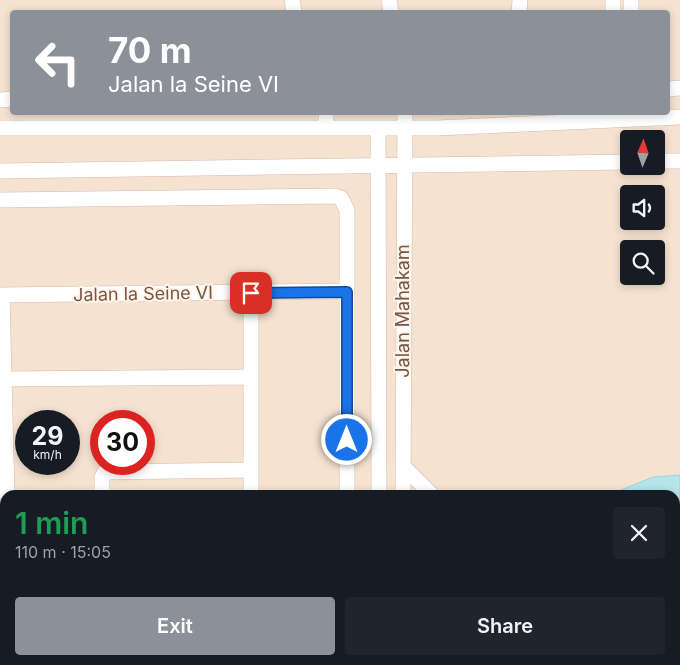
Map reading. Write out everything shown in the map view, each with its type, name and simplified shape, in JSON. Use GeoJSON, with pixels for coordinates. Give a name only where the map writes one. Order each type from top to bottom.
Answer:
{"type":"FeatureCollection","features":[{"type":"Feature","properties":{"kind":"street"},"geometry":{"type":"LineString","coordinates":[[326,115],[326,128]]}},
{"type":"Feature","properties":{"kind":"street"},"geometry":{"type":"LineString","coordinates":[[0,128],[378,128],[405,120],[437,128],[611,116],[680,117]]}},
{"type":"Feature","properties":{"kind":"street","name":"Jalan Mahakam"},"geometry":{"type":"LineString","coordinates":[[403,490],[403,165],[405,120]]}},
{"type":"Feature","properties":{"kind":"street","name":"Jalan Mahakam"},"geometry":{"type":"LineString","coordinates":[[378,128],[379,490]]}},
{"type":"Feature","properties":{"kind":"street"},"geometry":{"type":"LineString","coordinates":[[665,161],[680,161]]}},
{"type":"Feature","properties":{"kind":"street"},"geometry":{"type":"LineString","coordinates":[[0,172],[620,162]]}},
{"type":"Feature","properties":{"kind":"street"},"geometry":{"type":"LineString","coordinates":[[0,200],[335,196],[344,202],[347,210],[347,490]]}},
{"type":"Feature","properties":{"kind":"street","name":"Jalan la Seine VI"},"geometry":{"type":"LineString","coordinates":[[1,295],[347,292]]}},
{"type":"Feature","properties":{"kind":"street"},"geometry":{"type":"LineString","coordinates":[[251,293],[252,490]]}},
{"type":"Feature","properties":{"kind":"street"},"geometry":{"type":"LineString","coordinates":[[1,295],[7,490]]}},
{"type":"Feature","properties":{"kind":"street"},"geometry":{"type":"LineString","coordinates":[[2,379],[251,377]]}},
{"type":"Feature","properties":{"kind":"street"},"geometry":{"type":"LineString","coordinates":[[403,466],[427,490]]}},
{"type":"Feature","properties":{"kind":"street"},"geometry":{"type":"LineString","coordinates":[[102,490],[102,477],[106,472],[251,470]]}},
{"type":"Feature","properties":{"kind":"shaded area"},"geometry":{"type":"Polygon","coordinates":[[[0,0],[680,0],[680,490],[0,490],[0,0]]]}},
{"type":"Feature","properties":{"kind":"water"},"geometry":{"type":"Polygon","coordinates":[[[680,475],[680,490],[621,490],[653,477],[680,475]]]}},
{"type":"Feature","properties":{"kind":"route"},"geometry":{"type":"LineString","coordinates":[[251,293],[347,292],[347,440]]}}]}
